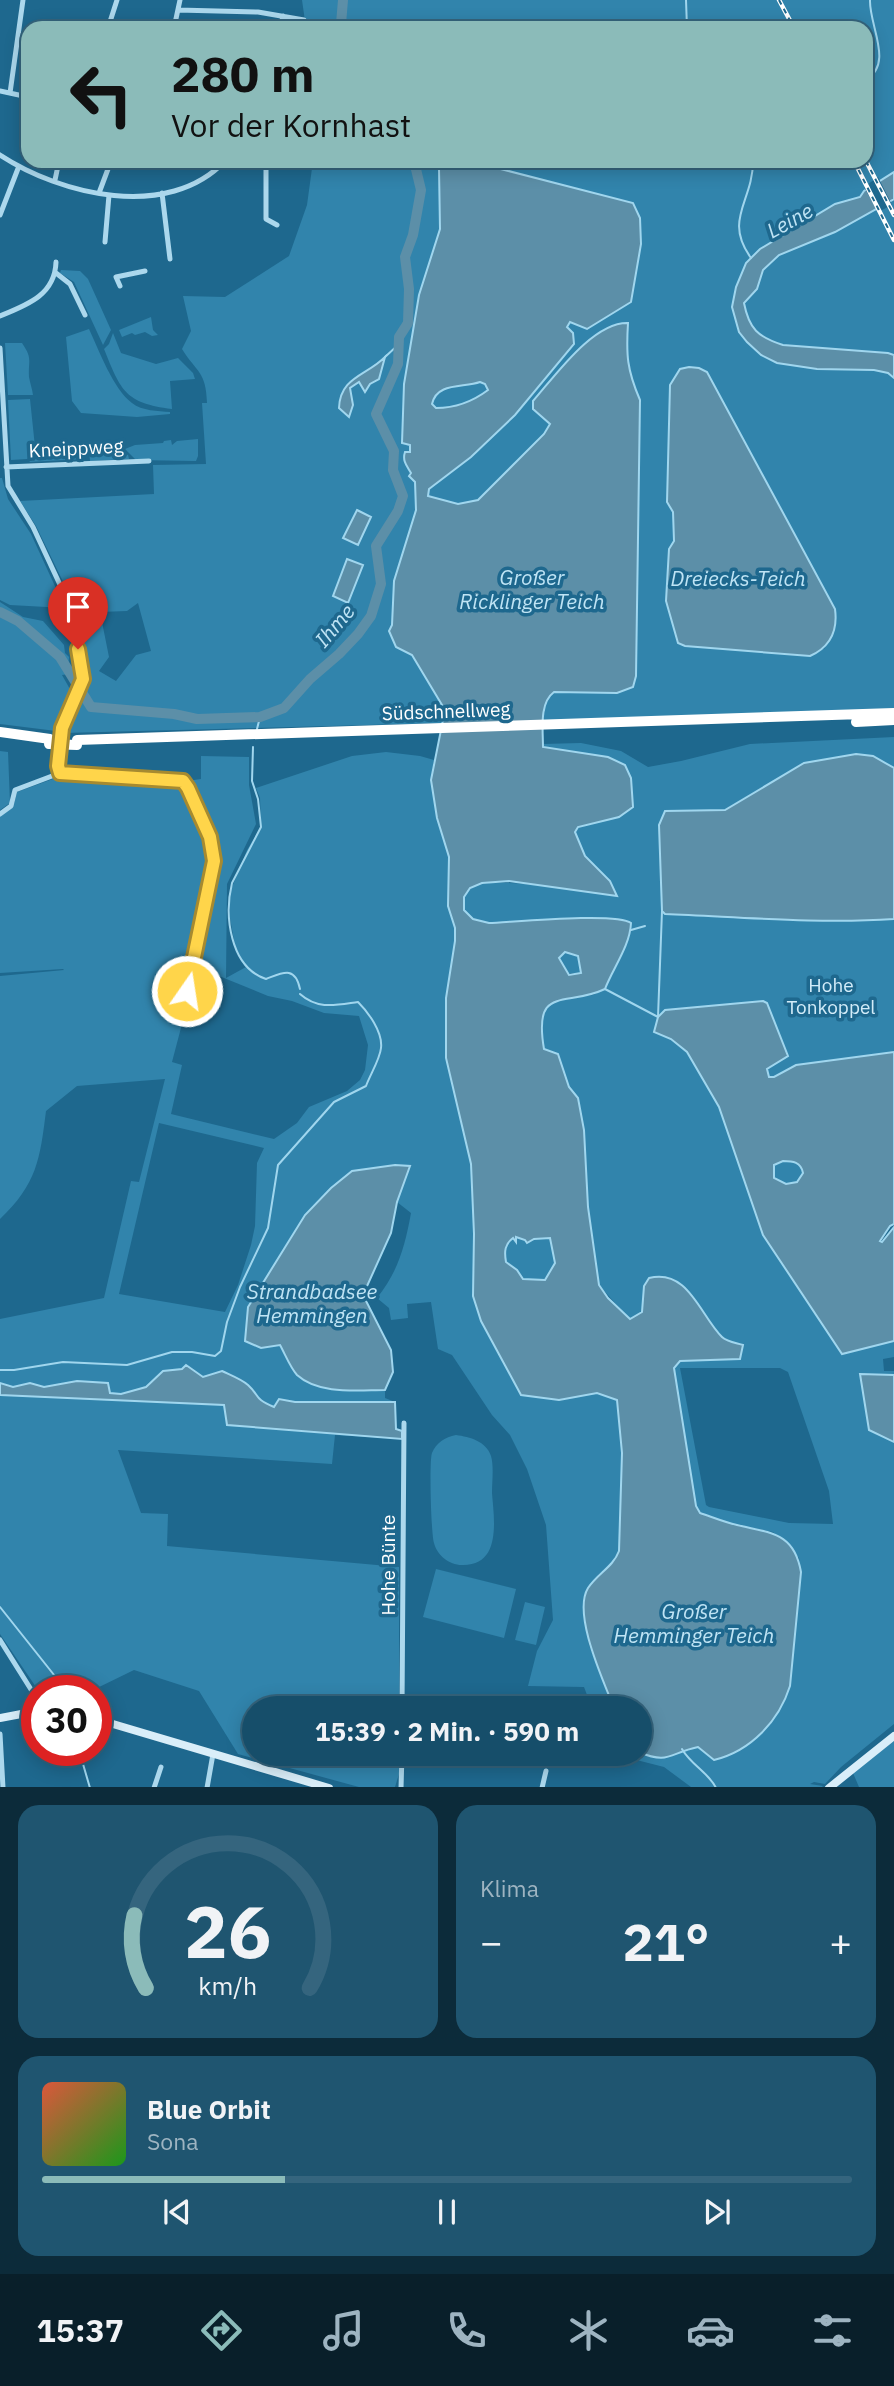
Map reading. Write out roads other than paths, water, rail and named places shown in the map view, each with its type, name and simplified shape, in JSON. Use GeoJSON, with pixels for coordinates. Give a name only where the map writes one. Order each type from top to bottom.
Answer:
{"type":"FeatureCollection","features":[{"type":"Feature","properties":{"kind":"highway","name":"Südschnellweg"},"geometry":{"type":"LineString","coordinates":[[0,738],[77,743],[580,727],[894,713]]}},
{"type":"Feature","properties":{"kind":"highway","name":"Südschnellweg"},"geometry":{"type":"LineString","coordinates":[[580,727],[894,720]]}},
{"type":"Feature","properties":{"kind":"highway","name":"Südschnellweg"},"geometry":{"type":"LineString","coordinates":[[0,732],[49,741]]}},
{"type":"Feature","properties":{"kind":"street"},"geometry":{"type":"LineString","coordinates":[[10,93],[23,0]]}},
{"type":"Feature","properties":{"kind":"street"},"geometry":{"type":"LineString","coordinates":[[110,21],[117,0]]}},
{"type":"Feature","properties":{"kind":"street"},"geometry":{"type":"LineString","coordinates":[[176,21],[180,0]]}},
{"type":"Feature","properties":{"kind":"street"},"geometry":{"type":"LineString","coordinates":[[178,10],[258,12],[304,20]]}},
{"type":"Feature","properties":{"kind":"street"},"geometry":{"type":"LineString","coordinates":[[282,21],[283,16]]}},
{"type":"Feature","properties":{"kind":"street"},"geometry":{"type":"LineString","coordinates":[[0,90],[21,95]]}},
{"type":"Feature","properties":{"kind":"street"},"geometry":{"type":"LineString","coordinates":[[0,155],[19,166],[0,215]]}},
{"type":"Feature","properties":{"kind":"street"},"geometry":{"type":"LineString","coordinates":[[24,168],[80,190],[138,197],[162,193],[207,177],[217,168]]}},
{"type":"Feature","properties":{"kind":"street"},"geometry":{"type":"LineString","coordinates":[[55,180],[58,168]]}},
{"type":"Feature","properties":{"kind":"street"},"geometry":{"type":"LineString","coordinates":[[99,193],[108,168]]}},
{"type":"Feature","properties":{"kind":"street"},"geometry":{"type":"LineString","coordinates":[[266,168],[266,219],[276,225]]}},
{"type":"Feature","properties":{"kind":"street"},"geometry":{"type":"LineString","coordinates":[[162,193],[170,259]]}},
{"type":"Feature","properties":{"kind":"street"},"geometry":{"type":"LineString","coordinates":[[105,242],[109,195]]}},
{"type":"Feature","properties":{"kind":"street"},"geometry":{"type":"LineString","coordinates":[[0,316],[42,296],[56,274],[56,262]]}},
{"type":"Feature","properties":{"kind":"street"},"geometry":{"type":"LineString","coordinates":[[120,286],[116,277],[145,271]]}},
{"type":"Feature","properties":{"kind":"street"},"geometry":{"type":"LineString","coordinates":[[56,274],[70,284],[85,315]]}},
{"type":"Feature","properties":{"kind":"street"},"geometry":{"type":"LineString","coordinates":[[0,348],[2,445],[8,486],[33,527],[69,604],[83,679],[62,728],[58,766],[60,773]]}},
{"type":"Feature","properties":{"kind":"street","name":"Kneippweg"},"geometry":{"type":"LineString","coordinates":[[6,467],[149,461]]}},
{"type":"Feature","properties":{"kind":"street"},"geometry":{"type":"LineString","coordinates":[[0,814],[11,806],[15,790],[60,773],[179,780],[188,788],[210,837],[214,861],[192,970]]}},
{"type":"Feature","properties":{"kind":"street","name":"Hohe Bünte"},"geometry":{"type":"LineString","coordinates":[[402,1696],[404,1423]]}},
{"type":"Feature","properties":{"kind":"street"},"geometry":{"type":"LineString","coordinates":[[0,1640],[22,1675]]}},
{"type":"Feature","properties":{"kind":"street"},"geometry":{"type":"LineString","coordinates":[[0,1718],[21,1714]]}},
{"type":"Feature","properties":{"kind":"street"},"geometry":{"type":"LineString","coordinates":[[112,1724],[304,1784],[329,1787]]}},
{"type":"Feature","properties":{"kind":"street"},"geometry":{"type":"LineString","coordinates":[[0,1734],[3,1787]]}},
{"type":"Feature","properties":{"kind":"street"},"geometry":{"type":"LineString","coordinates":[[829,1787],[894,1735]]}},
{"type":"Feature","properties":{"kind":"street"},"geometry":{"type":"LineString","coordinates":[[207,1787],[213,1754]]}},
{"type":"Feature","properties":{"kind":"street"},"geometry":{"type":"LineString","coordinates":[[399,1787],[402,1766]]}},
{"type":"Feature","properties":{"kind":"street"},"geometry":{"type":"LineString","coordinates":[[153,1787],[161,1767]]}},
{"type":"Feature","properties":{"kind":"street"},"geometry":{"type":"LineString","coordinates":[[542,1787],[546,1771]]}},
{"type":"Feature","properties":{"kind":"water"},"geometry":{"type":"Polygon","coordinates":[[[439,168],[497,168],[633,203],[640,218],[641,244],[631,302],[587,329],[570,322],[567,327],[573,333],[574,344],[515,415],[471,457],[429,489],[428,496],[458,504],[478,500],[544,434],[550,424],[533,409],[533,401],[552,378],[576,352],[601,331],[628,323],[628,362],[640,400],[636,676],[633,687],[617,693],[554,692],[546,703],[543,725],[543,747],[608,757],[625,765],[631,778],[633,807],[619,817],[578,827],[575,832],[585,856],[610,881],[617,896],[509,881],[482,883],[470,888],[464,897],[464,910],[473,919],[489,923],[606,918],[631,923],[624,948],[605,989],[555,1002],[548,1006],[543,1015],[544,1049],[558,1054],[569,1087],[578,1098],[584,1130],[588,1207],[599,1285],[608,1298],[630,1319],[642,1312],[644,1286],[649,1278],[674,1280],[692,1296],[722,1337],[743,1345],[740,1359],[680,1361],[674,1368],[696,1506],[700,1513],[779,1537],[793,1549],[801,1572],[790,1686],[785,1699],[762,1733],[740,1750],[714,1760],[698,1747],[669,1757],[652,1757],[652,1696],[609,1696],[591,1648],[584,1600],[588,1588],[619,1551],[622,1453],[617,1400],[597,1393],[559,1400],[521,1395],[481,1321],[473,1296],[471,1164],[446,1058],[446,998],[455,928],[448,906],[449,857],[437,818],[431,780],[445,710],[412,655],[396,647],[389,631],[392,625],[394,581],[416,510],[415,482],[409,476],[411,473],[404,458],[405,452],[410,452],[410,445],[402,443],[404,384],[419,295],[440,229],[439,168]],[[480,382],[452,387],[439,392],[432,404],[436,408],[457,405],[488,390],[485,384],[480,382]],[[565,952],[559,958],[569,975],[581,973],[578,956],[565,952]],[[516,1237],[516,1242],[513,1238],[510,1240],[505,1251],[506,1262],[517,1270],[523,1279],[545,1280],[555,1263],[550,1238],[534,1239],[527,1243],[516,1237]]]}},
{"type":"Feature","properties":{"kind":"water"},"geometry":{"type":"Polygon","coordinates":[[[894,172],[894,199],[835,232],[779,255],[763,270],[757,289],[744,303],[752,326],[767,339],[783,345],[888,353],[894,355],[894,378],[888,373],[874,370],[817,369],[777,363],[761,355],[739,332],[732,307],[736,287],[746,263],[760,249],[835,204],[860,197],[864,191],[894,172]]]}},
{"type":"Feature","properties":{"kind":"water"},"geometry":{"type":"Polygon","coordinates":[[[385,357],[379,379],[370,384],[365,392],[359,382],[350,388],[353,405],[349,417],[339,408],[344,390],[355,378],[385,357]]]}},
{"type":"Feature","properties":{"kind":"water","name":"Dreiecks-Teich"},"geometry":{"type":"Polygon","coordinates":[[[689,367],[707,372],[835,609],[834,631],[831,637],[823,648],[810,656],[685,646],[678,643],[666,601],[669,549],[674,541],[673,512],[667,502],[670,385],[680,369],[689,367]]]}},
{"type":"Feature","properties":{"kind":"water"},"geometry":{"type":"Polygon","coordinates":[[[357,510],[371,517],[358,545],[343,538],[357,510]]]}},
{"type":"Feature","properties":{"kind":"water"},"geometry":{"type":"Polygon","coordinates":[[[347,559],[363,565],[348,603],[333,596],[347,559]]]}},
{"type":"Feature","properties":{"kind":"water"},"geometry":{"type":"Polygon","coordinates":[[[856,754],[873,756],[894,768],[894,919],[780,920],[665,914],[662,911],[659,825],[665,811],[725,810],[804,763],[856,754]]]}},
{"type":"Feature","properties":{"kind":"water"},"geometry":{"type":"Polygon","coordinates":[[[763,1001],[767,1003],[788,1056],[767,1069],[769,1077],[796,1065],[894,1052],[894,1224],[880,1241],[882,1242],[894,1227],[894,1341],[842,1354],[763,1235],[719,1107],[687,1052],[671,1039],[654,1032],[658,1017],[665,1010],[763,1001]],[[783,1161],[774,1165],[774,1178],[786,1184],[797,1182],[803,1173],[800,1166],[783,1161]]]}},
{"type":"Feature","properties":{"kind":"water","name":"Strandbadsee Hemmingen"},"geometry":{"type":"Polygon","coordinates":[[[395,1165],[410,1166],[397,1202],[391,1233],[363,1295],[391,1350],[393,1372],[385,1390],[351,1391],[316,1386],[297,1375],[280,1345],[261,1348],[245,1341],[248,1307],[305,1215],[331,1188],[352,1171],[395,1165]]]}},
{"type":"Feature","properties":{"kind":"water"},"geometry":{"type":"Polygon","coordinates":[[[186,1365],[203,1377],[222,1371],[235,1377],[248,1385],[260,1399],[274,1407],[279,1399],[295,1402],[395,1402],[396,1429],[402,1431],[402,1439],[227,1425],[224,1405],[0,1395],[0,1383],[13,1387],[30,1383],[44,1387],[77,1381],[108,1383],[110,1393],[121,1394],[146,1387],[163,1371],[182,1369],[186,1365]]]}},
{"type":"Feature","properties":{"kind":"water"},"geometry":{"type":"Polygon","coordinates":[[[860,1374],[894,1375],[894,1442],[869,1430],[860,1374]]]}},
{"type":"Feature","properties":{"kind":"waterway","name":"Ihme"},"geometry":{"type":"LineString","coordinates":[[341,21],[343,0]]}},
{"type":"Feature","properties":{"kind":"waterway"},"geometry":{"type":"LineString","coordinates":[[686,0],[687,21]]}},
{"type":"Feature","properties":{"kind":"waterway"},"geometry":{"type":"LineString","coordinates":[[870,0],[879,54],[873,74]]}},
{"type":"Feature","properties":{"kind":"waterway","name":"Ihme"},"geometry":{"type":"LineString","coordinates":[[0,612],[18,621],[60,657],[91,707],[174,714],[197,719],[260,717],[284,708],[310,679],[358,634],[371,616],[381,584],[376,546],[398,511],[403,496],[393,470],[394,451],[376,414],[398,364],[399,337],[408,323],[409,289],[405,257],[413,235],[421,190],[416,168]]}},
{"type":"Feature","properties":{"kind":"waterway"},"geometry":{"type":"LineString","coordinates":[[751,258],[743,244],[739,221],[752,168]]}},
{"type":"Feature","properties":{"kind":"waterway"},"geometry":{"type":"LineString","coordinates":[[385,357],[398,345]]}},
{"type":"Feature","properties":{"kind":"waterway"},"geometry":{"type":"LineString","coordinates":[[257,729],[260,717]]}},
{"type":"Feature","properties":{"kind":"waterway"},"geometry":{"type":"LineString","coordinates":[[253,747],[252,781],[258,799],[261,827],[232,883],[229,910],[232,939],[244,964],[254,973],[266,979],[282,973],[291,974],[295,976],[300,989]]}},
{"type":"Feature","properties":{"kind":"waterway"},"geometry":{"type":"LineString","coordinates":[[605,989],[658,1017],[662,911]]}},
{"type":"Feature","properties":{"kind":"waterway"},"geometry":{"type":"LineString","coordinates":[[631,930],[645,926]]}},
{"type":"Feature","properties":{"kind":"waterway"},"geometry":{"type":"LineString","coordinates":[[0,1370],[63,1362],[127,1365],[172,1352],[215,1356],[221,1351],[227,1322],[240,1287],[268,1228],[278,1165],[334,1102],[366,1086],[380,1052],[381,1042],[377,1029],[358,1002],[320,1004],[300,994]]}},
{"type":"Feature","properties":{"kind":"waterway"},"geometry":{"type":"LineString","coordinates":[[0,1607],[54,1675]]}},
{"type":"Feature","properties":{"kind":"waterway"},"geometry":{"type":"LineString","coordinates":[[682,1749],[715,1787]]}},
{"type":"Feature","properties":{"kind":"waterway"},"geometry":{"type":"LineString","coordinates":[[84,1766],[90,1787]]}},
{"type":"Feature","properties":{"kind":"railway"},"geometry":{"type":"LineString","coordinates":[[779,0],[790,21]]}},
{"type":"Feature","properties":{"kind":"railway"},"geometry":{"type":"LineString","coordinates":[[858,168],[894,240]]}},
{"type":"Feature","properties":{"kind":"railway"},"geometry":{"type":"LineString","coordinates":[[870,168],[894,215]]}},
{"type":"Feature","properties":{"kind":"water label","name":"Leine"},"geometry":{"type":"Point","coordinates":[790,221]}},
{"type":"Feature","properties":{"kind":"water label","name":"Großer Ricklinger Teich"},"geometry":{"type":"Point","coordinates":[532,590]}},
{"type":"Feature","properties":{"kind":"water label","name":"Großer Hemminger Teich"},"geometry":{"type":"Point","coordinates":[694,1624]}},
{"type":"Feature","properties":{"kind":"park label","name":"Hohe Tonkoppel"},"geometry":{"type":"Point","coordinates":[831,996]}}]}
